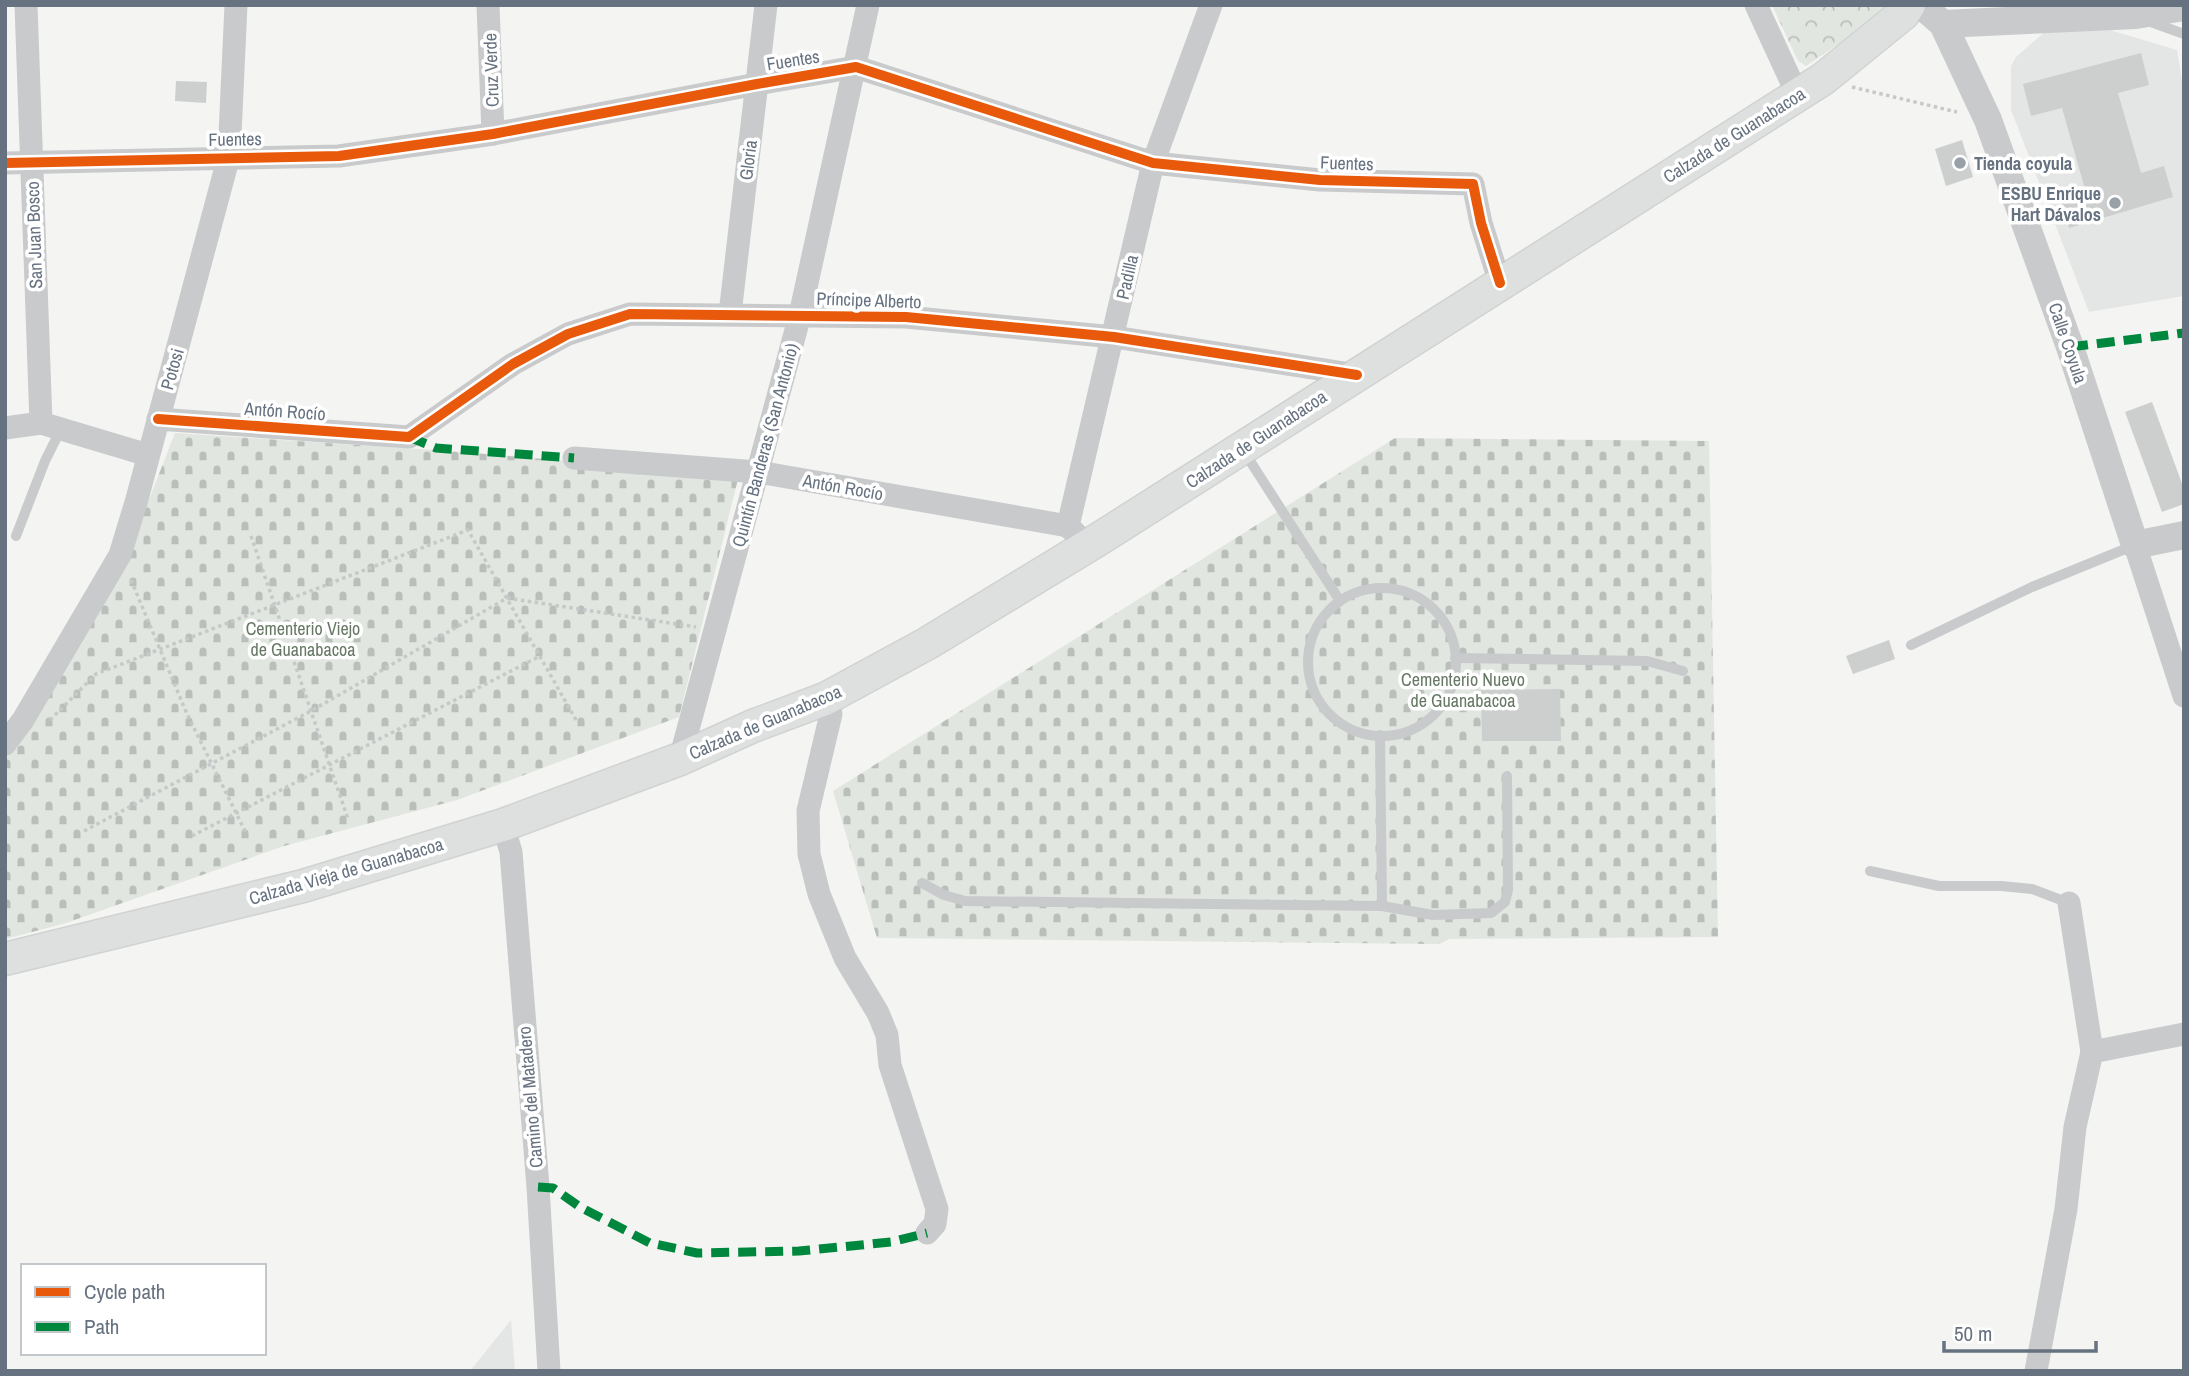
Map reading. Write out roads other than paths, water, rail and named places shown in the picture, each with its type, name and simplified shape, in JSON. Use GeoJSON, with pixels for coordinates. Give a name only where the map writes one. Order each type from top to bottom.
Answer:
{"type":"FeatureCollection","features":[{"type":"Feature","properties":{"kind":"main road","name":"Calzada de Guanabacoa"},"geometry":{"type":"LineString","coordinates":[[680,759],[753,726],[825,699],[928,643],[1078,536],[1242,449],[1810,88],[1903,14],[1909,5]]}},
{"type":"Feature","properties":{"kind":"main road","name":"Calzada Vieja de Guanabacoa"},"geometry":{"type":"LineString","coordinates":[[5,958],[303,886],[503,825],[680,759]]}},
{"type":"Feature","properties":{"kind":"street","name":"San Juan Bosco"},"geometry":{"type":"LineString","coordinates":[[26,5],[32,161],[51,426]]}},
{"type":"Feature","properties":{"kind":"street","name":"Potosi"},"geometry":{"type":"LineString","coordinates":[[5,744],[23,720],[120,555],[229,156],[236,5]]}},
{"type":"Feature","properties":{"kind":"street","name":"Cruz Verde"},"geometry":{"type":"LineString","coordinates":[[488,5],[493,135]]}},
{"type":"Feature","properties":{"kind":"street","name":"Gloria"},"geometry":{"type":"LineString","coordinates":[[730,314],[766,5]]}},
{"type":"Feature","properties":{"kind":"street","name":"Quintín Banderas (San Antonio)"},"geometry":{"type":"LineString","coordinates":[[680,759],[800,314],[869,5]]}},
{"type":"Feature","properties":{"kind":"street","name":"Padilla"},"geometry":{"type":"LineString","coordinates":[[1078,536],[1114,337],[1153,163],[1211,5]]}},
{"type":"Feature","properties":{"kind":"street"},"geometry":{"type":"LineString","coordinates":[[1756,5],[1810,88]]}},
{"type":"Feature","properties":{"kind":"street","name":"Calle Coyula"},"geometry":{"type":"LineString","coordinates":[[1921,5],[1943,24],[1987,120],[2070,347],[2184,696]]}},
{"type":"Feature","properties":{"kind":"street"},"geometry":{"type":"LineString","coordinates":[[1943,24],[2136,15],[2184,7]]}},
{"type":"Feature","properties":{"kind":"street","name":"Fuentes"},"geometry":{"type":"LineString","coordinates":[[5,163],[229,156],[339,156],[493,135],[856,67],[1153,163],[1320,180],[1473,184],[1481,223],[1500,283]]}},
{"type":"Feature","properties":{"kind":"street","name":"Príncipe Alberto"},"geometry":{"type":"LineString","coordinates":[[409,437],[513,364],[568,334],[630,314],[906,317],[1114,337],[1357,375]]}},
{"type":"Feature","properties":{"kind":"street","name":"Antón Rocío"},"geometry":{"type":"LineString","coordinates":[[158,419],[409,437]]}},
{"type":"Feature","properties":{"kind":"street"},"geometry":{"type":"LineString","coordinates":[[5,428],[51,426],[148,455]]}},
{"type":"Feature","properties":{"kind":"street","name":"Antón Rocío"},"geometry":{"type":"LineString","coordinates":[[574,458],[758,472],[1078,536]]}},
{"type":"Feature","properties":{"kind":"street"},"geometry":{"type":"LineString","coordinates":[[2134,545],[2184,535]]}},
{"type":"Feature","properties":{"kind":"street"},"geometry":{"type":"LineString","coordinates":[[825,699],[831,714],[808,811],[809,854],[819,894],[845,958],[878,1013],[887,1035],[890,1065],[937,1209],[935,1224],[928,1233]]}},
{"type":"Feature","properties":{"kind":"street","name":"Camino del Matadero"},"geometry":{"type":"LineString","coordinates":[[503,825],[511,852],[538,1187],[549,1371]]}},
{"type":"Feature","properties":{"kind":"street"},"geometry":{"type":"LineString","coordinates":[[2036,1371],[2066,1209],[2075,1127],[2092,1052],[2069,903]]}},
{"type":"Feature","properties":{"kind":"street"},"geometry":{"type":"LineString","coordinates":[[2092,1052],[2184,1034]]}},
{"type":"Feature","properties":{"kind":"lane"},"geometry":{"type":"LineString","coordinates":[[2136,15],[2184,34]]}},
{"type":"Feature","properties":{"kind":"lane"},"geometry":{"type":"LineString","coordinates":[[16,536],[45,461],[51,426]]}},
{"type":"Feature","properties":{"kind":"lane"},"geometry":{"type":"LineString","coordinates":[[1242,449],[1340,601]]}},
{"type":"Feature","properties":{"kind":"lane"},"geometry":{"type":"LineString","coordinates":[[1911,645],[2032,587],[2134,545]]}},
{"type":"Feature","properties":{"kind":"lane"},"geometry":{"type":"LineString","coordinates":[[1390,588],[1415,596],[1436,611],[1450,633],[1455,658],[1452,685],[1430,717],[1406,731],[1380,735],[1354,730],[1342,724],[1323,706],[1311,683],[1308,656],[1310,643],[1321,620],[1340,601],[1364,590],[1390,588]]}},
{"type":"Feature","properties":{"kind":"lane"},"geometry":{"type":"LineString","coordinates":[[1455,658],[1647,661],[1683,671]]}},
{"type":"Feature","properties":{"kind":"lane"},"geometry":{"type":"LineString","coordinates":[[1380,735],[1382,906]]}},
{"type":"Feature","properties":{"kind":"lane"},"geometry":{"type":"LineString","coordinates":[[922,883],[944,895],[965,901],[1382,906],[1433,915],[1491,913],[1505,902],[1508,890],[1507,776]]}},
{"type":"Feature","properties":{"kind":"lane"},"geometry":{"type":"LineString","coordinates":[[1870,871],[1938,886],[2032,889],[2069,903]]}},
{"type":"Feature","properties":{"kind":"place","name":"Tienda coyula"},"geometry":{"type":"Point","coordinates":[1960,163]}},
{"type":"Feature","properties":{"kind":"place","name":"ESBU Enrique Hart Dávalos"},"geometry":{"type":"Point","coordinates":[2115,203]}},
{"type":"Feature","properties":{"kind":"park label","name":"Cementerio Viejo de Guanabacoa"},"geometry":{"type":"Point","coordinates":[303,638]}},
{"type":"Feature","properties":{"kind":"park label","name":"Cementerio Nuevo de Guanabacoa"},"geometry":{"type":"Point","coordinates":[1463,689]}}]}
